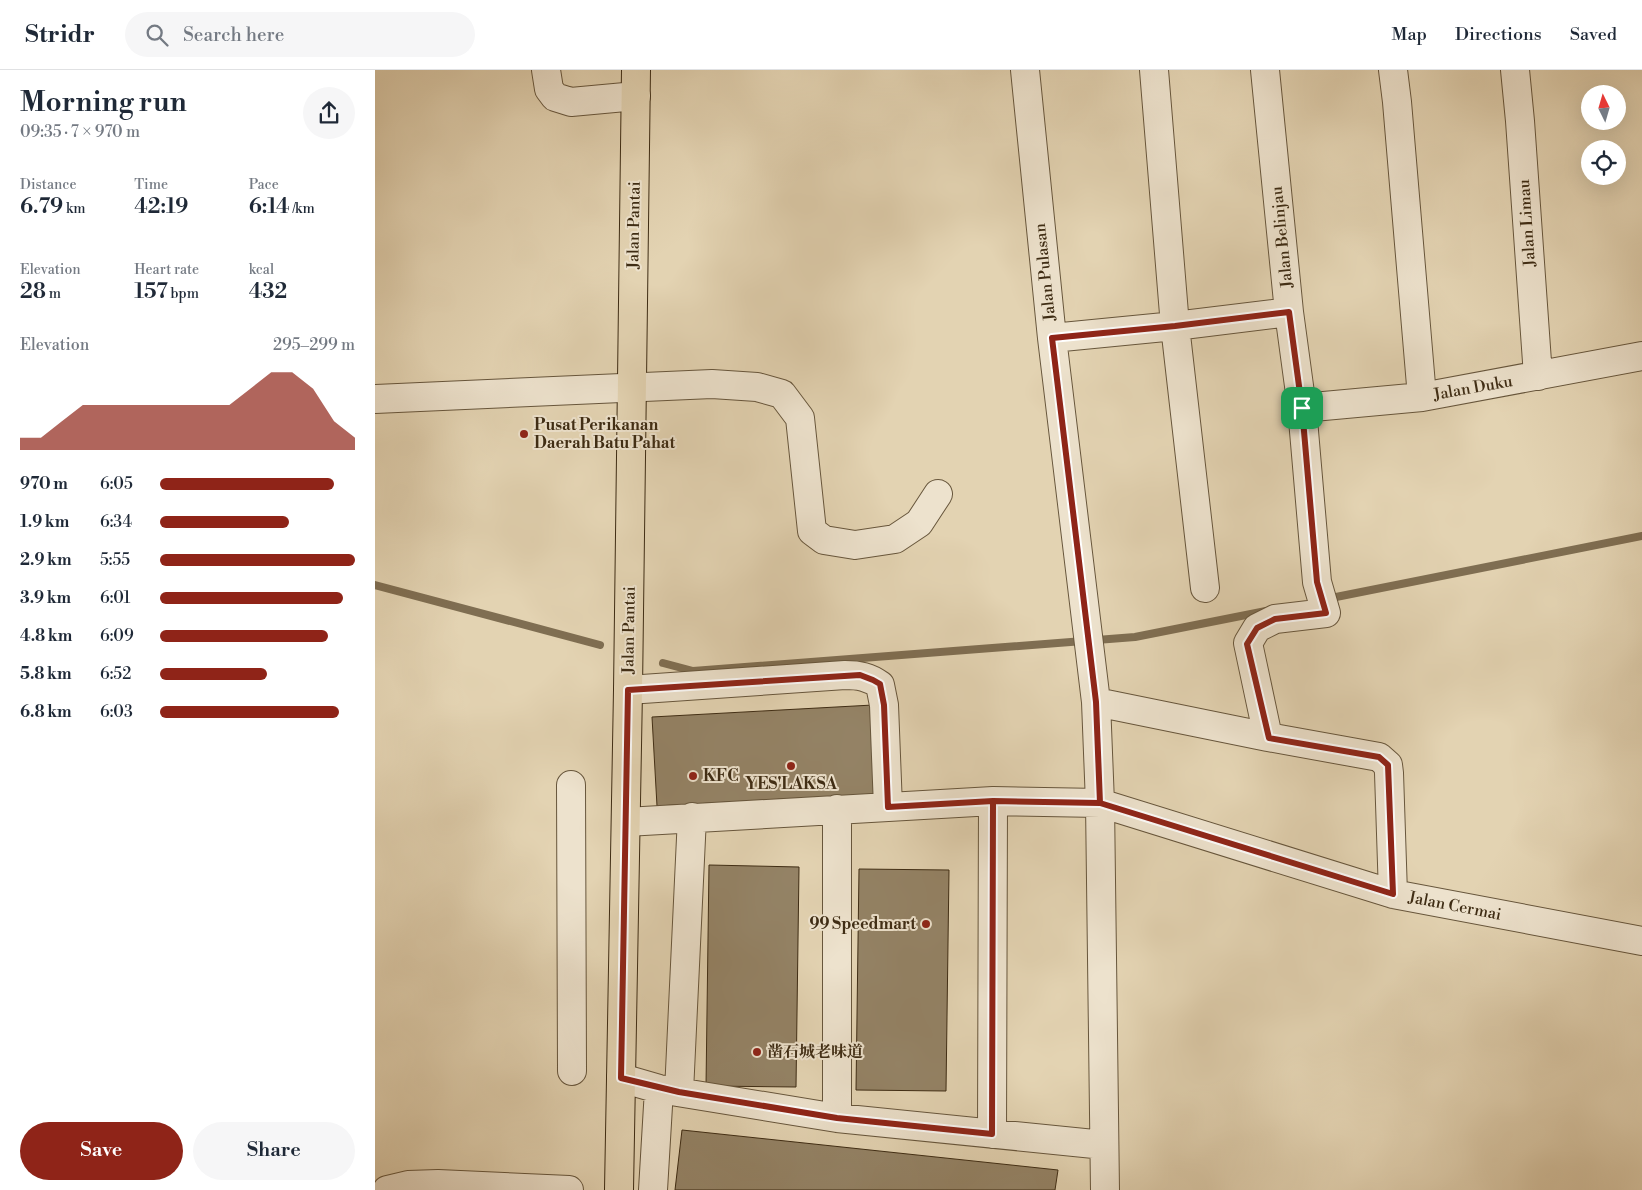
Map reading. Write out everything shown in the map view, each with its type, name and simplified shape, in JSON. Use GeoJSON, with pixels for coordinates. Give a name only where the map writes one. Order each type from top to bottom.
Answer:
{"type":"FeatureCollection","features":[{"type":"Feature","properties":{"kind":"main road","name":"Jalan Pantai"},"geometry":{"type":"LineString","coordinates":[[619,1190],[628,690],[612,388],[636,83]]}},
{"type":"Feature","properties":{"kind":"street"},"geometry":{"type":"LineString","coordinates":[[546,70],[549,88],[555,97],[571,102],[636,83]]}},
{"type":"Feature","properties":{"kind":"street","name":"Jalan Pulasan"},"geometry":{"type":"LineString","coordinates":[[1025,70],[1052,338],[1096,702],[1100,803],[1105,1190]]}},
{"type":"Feature","properties":{"kind":"street"},"geometry":{"type":"LineString","coordinates":[[1153,70],[1175,326],[1205,588]]}},
{"type":"Feature","properties":{"kind":"street","name":"Jalan Belinjau"},"geometry":{"type":"LineString","coordinates":[[1265,70],[1289,312],[1302,408],[1321,594],[1326,613],[1275,619],[1257,628],[1247,644],[1269,738]]}},
{"type":"Feature","properties":{"kind":"street"},"geometry":{"type":"LineString","coordinates":[[1393,70],[1422,397]]}},
{"type":"Feature","properties":{"kind":"street","name":"Jalan Limau"},"geometry":{"type":"LineString","coordinates":[[1515,70],[1521,131],[1537,376]]}},
{"type":"Feature","properties":{"kind":"street"},"geometry":{"type":"LineString","coordinates":[[1052,338],[1289,312]]}},
{"type":"Feature","properties":{"kind":"street","name":"Jalan Duku"},"geometry":{"type":"LineString","coordinates":[[1302,408],[1422,397],[1642,356]]}},
{"type":"Feature","properties":{"kind":"street"},"geometry":{"type":"LineString","coordinates":[[375,399],[712,384],[757,387],[782,394],[800,418],[812,531],[824,540],[855,545],[895,539],[919,523],[938,494]]}},
{"type":"Feature","properties":{"kind":"street"},"geometry":{"type":"LineString","coordinates":[[628,690],[845,675],[860,675],[873,680],[880,684],[884,705],[888,807]]}},
{"type":"Feature","properties":{"kind":"street"},"geometry":{"type":"LineString","coordinates":[[1096,702],[1269,738],[1379,757],[1388,765],[1393,894]]}},
{"type":"Feature","properties":{"kind":"street"},"geometry":{"type":"LineString","coordinates":[[571,786],[572,1071]]}},
{"type":"Feature","properties":{"kind":"street"},"geometry":{"type":"LineString","coordinates":[[992,1134],[993,801]]}},
{"type":"Feature","properties":{"kind":"street","name":"Jalan Cermai"},"geometry":{"type":"LineString","coordinates":[[626,822],[993,801],[1100,803],[1393,894],[1642,941]]}},
{"type":"Feature","properties":{"kind":"street"},"geometry":{"type":"LineString","coordinates":[[837,809],[837,1118]]}},
{"type":"Feature","properties":{"kind":"street"},"geometry":{"type":"LineString","coordinates":[[653,1190],[669,1091],[692,817]]}},
{"type":"Feature","properties":{"kind":"street"},"geometry":{"type":"LineString","coordinates":[[621,1078],[669,1091],[837,1118],[1104,1145]]}},
{"type":"Feature","properties":{"kind":"street"},"geometry":{"type":"LineString","coordinates":[[387,1190],[408,1185],[438,1184],[569,1190]]}},
{"type":"Feature","properties":{"kind":"building"},"geometry":{"type":"Polygon","coordinates":[[[873,705],[878,794],[657,806],[652,717],[873,705]]]}},
{"type":"Feature","properties":{"kind":"building"},"geometry":{"type":"Polygon","coordinates":[[[709,865],[799,867],[796,1087],[706,1086],[709,865]]]}},
{"type":"Feature","properties":{"kind":"building"},"geometry":{"type":"Polygon","coordinates":[[[859,869],[949,870],[946,1091],[856,1090],[859,869]]]}},
{"type":"Feature","properties":{"kind":"building"},"geometry":{"type":"Polygon","coordinates":[[[682,1130],[1058,1170],[1055,1190],[675,1190],[682,1130]]]}},
{"type":"Feature","properties":{"kind":"waterway"},"geometry":{"type":"LineString","coordinates":[[1326,599],[1642,536]]}},
{"type":"Feature","properties":{"kind":"waterway"},"geometry":{"type":"LineString","coordinates":[[375,585],[600,645]]}},
{"type":"Feature","properties":{"kind":"waterway"},"geometry":{"type":"LineString","coordinates":[[663,663],[693,671],[1135,637],[1266,611]]}},
{"type":"Feature","properties":{"kind":"place","name":"Pusat Perikanan Daerah Batu Pahat"},"geometry":{"type":"Point","coordinates":[524,434]}},
{"type":"Feature","properties":{"kind":"place","name":"YES'LAKSA"},"geometry":{"type":"Point","coordinates":[791,766]}},
{"type":"Feature","properties":{"kind":"place","name":"KFC"},"geometry":{"type":"Point","coordinates":[693,776]}},
{"type":"Feature","properties":{"kind":"place","name":"99 Speedmart"},"geometry":{"type":"Point","coordinates":[926,924]}},
{"type":"Feature","properties":{"kind":"place","name":"凿石城老味道"},"geometry":{"type":"Point","coordinates":[757,1052]}},
{"type":"Feature","properties":{"kind":"route"},"geometry":{"type":"LineString","coordinates":[[1302,408],[1289,312],[1052,338],[1096,702],[1100,803],[993,801],[888,807],[884,705],[880,684],[860,675],[628,690],[621,1078],[659,1089],[837,1118],[992,1134],[993,801],[1046,802],[1100,803],[1393,894],[1388,765],[1379,757],[1269,738],[1247,644],[1257,628],[1275,619],[1326,613],[1317,582],[1302,408]]}}]}
